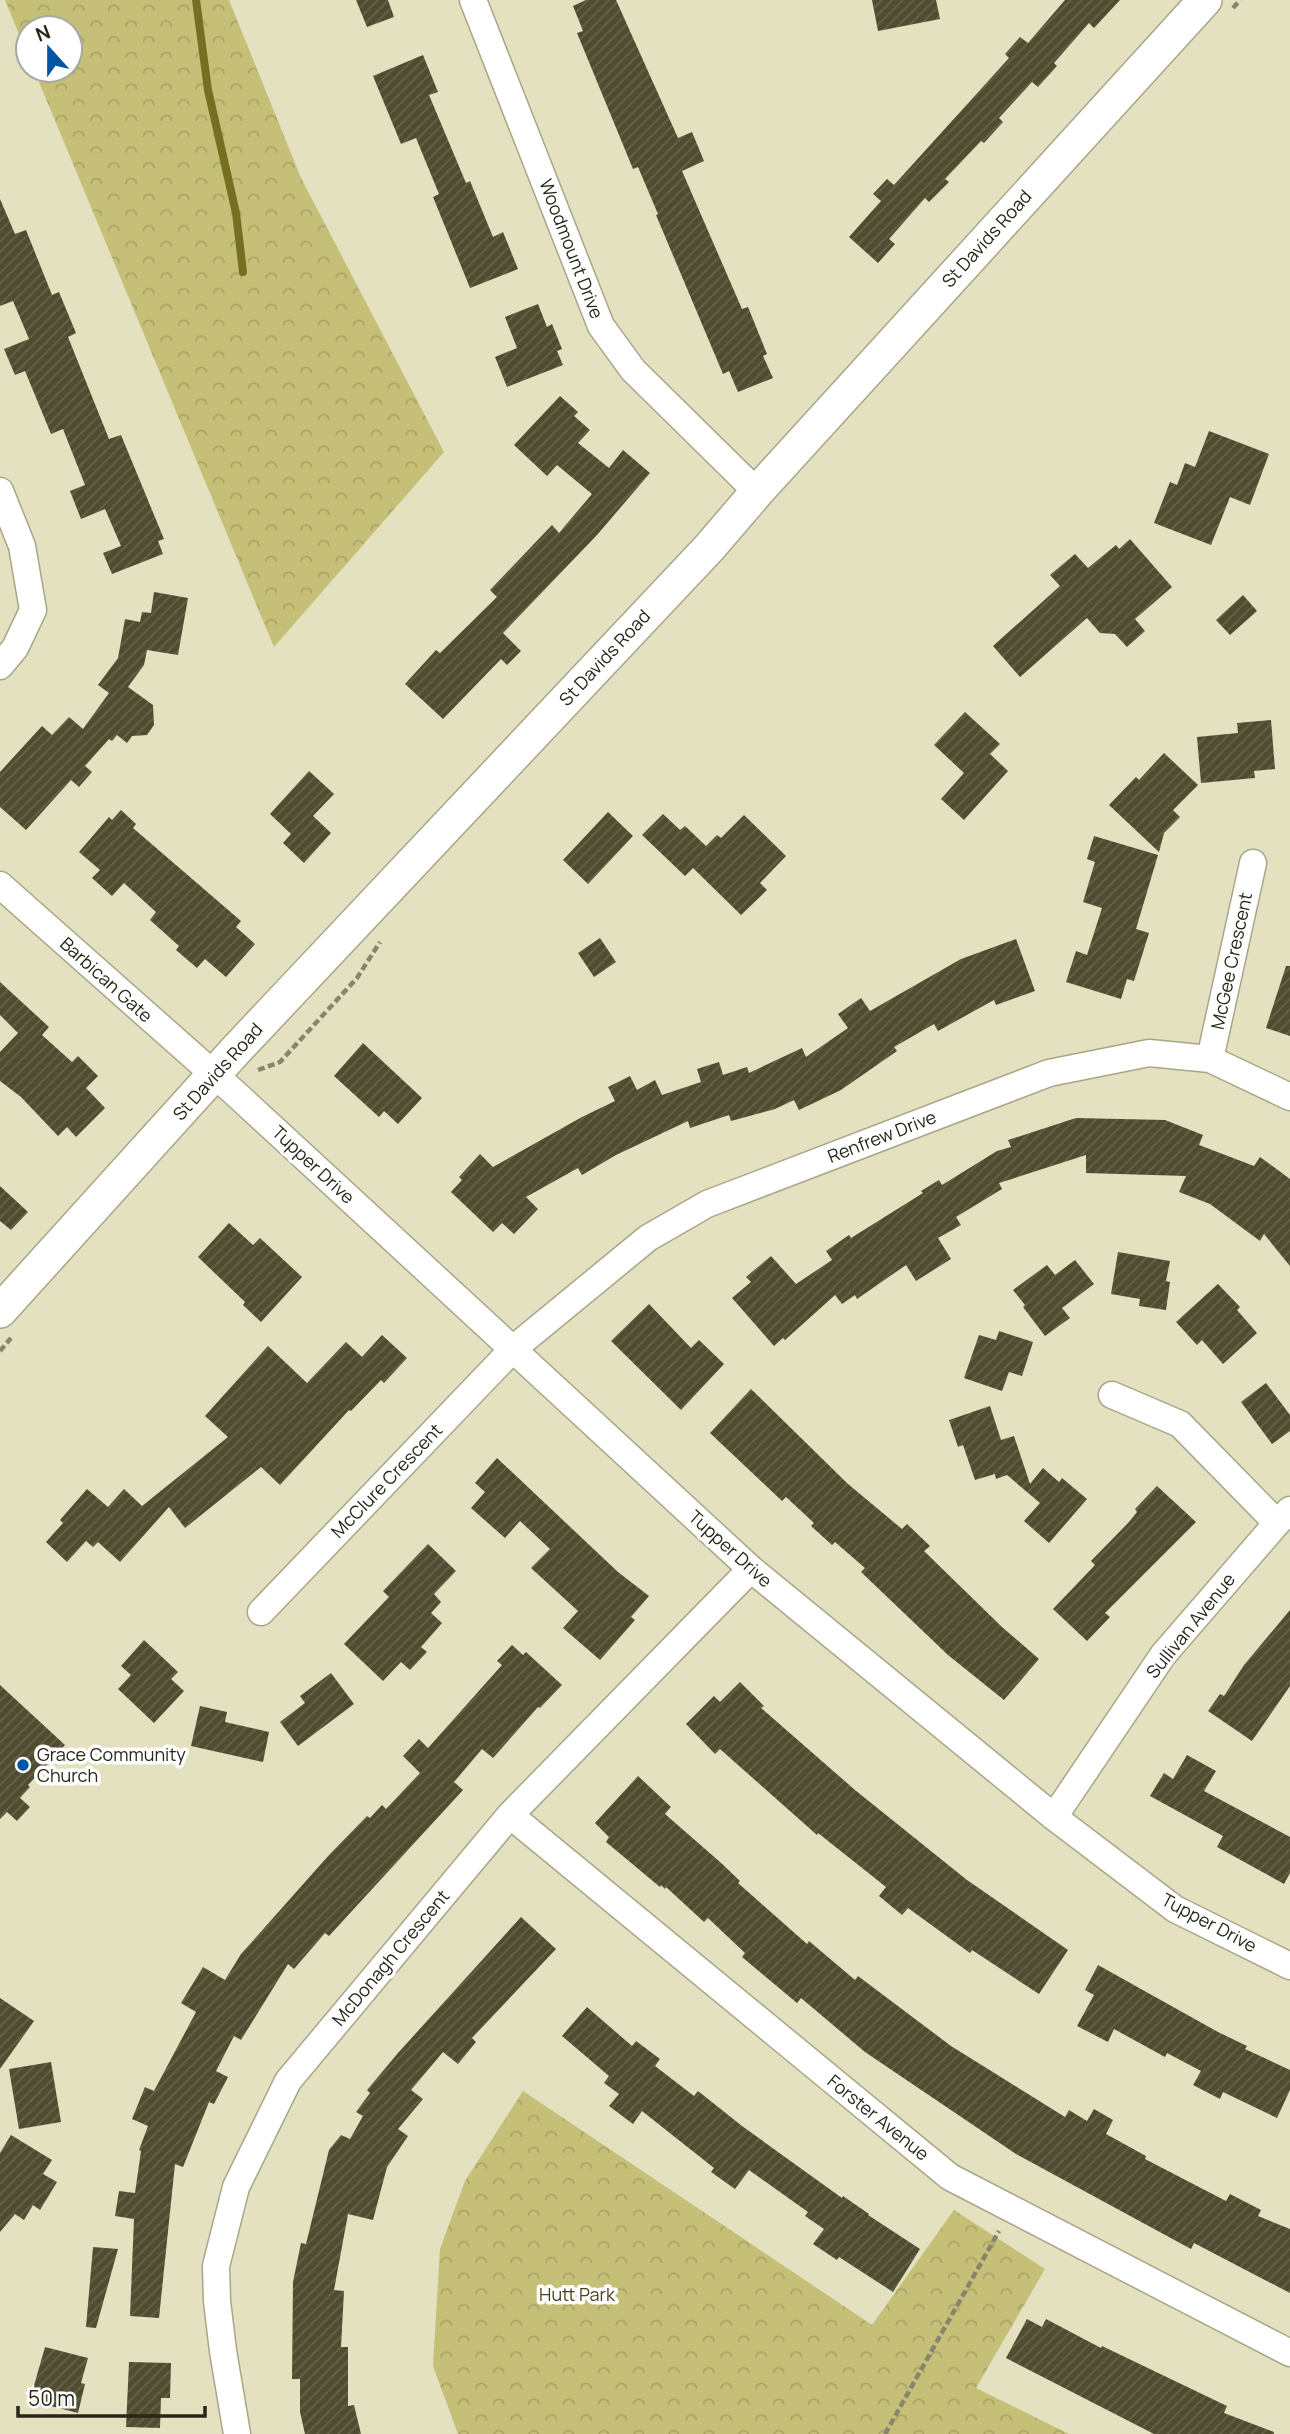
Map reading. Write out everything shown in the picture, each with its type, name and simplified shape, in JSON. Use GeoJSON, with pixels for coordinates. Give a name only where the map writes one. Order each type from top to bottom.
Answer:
{"type":"FeatureCollection","features":[{"type":"Feature","properties":{"kind":"main road","name":"St Davids Road"},"geometry":{"type":"LineString","coordinates":[[0,1311],[214,1074],[699,558],[1203,1]]}},
{"type":"Feature","properties":{"kind":"street","name":"Woodmount Drive"},"geometry":{"type":"LineString","coordinates":[[473,0],[601,326],[633,370],[757,492]]}},
{"type":"Feature","properties":{"kind":"street"},"geometry":{"type":"LineString","coordinates":[[0,491],[22,546],[33,610],[15,648],[0,666]]}},
{"type":"Feature","properties":{"kind":"street","name":"McGee Crescent"},"geometry":{"type":"LineString","coordinates":[[1210,1059],[1253,863]]}},
{"type":"Feature","properties":{"kind":"street","name":"Barbican Gate"},"geometry":{"type":"LineString","coordinates":[[0,885],[214,1074]]}},
{"type":"Feature","properties":{"kind":"street","name":"Renfrew Drive"},"geometry":{"type":"LineString","coordinates":[[513,1349],[648,1238],[707,1205],[1049,1073],[1149,1053],[1210,1059],[1290,1097]]}},
{"type":"Feature","properties":{"kind":"street","name":"Tupper Drive"},"geometry":{"type":"LineString","coordinates":[[214,1074],[751,1569],[1054,1817],[1175,1909],[1290,1966]]}},
{"type":"Feature","properties":{"kind":"street","name":"McClure Crescent"},"geometry":{"type":"LineString","coordinates":[[261,1612],[513,1349]]}},
{"type":"Feature","properties":{"kind":"street"},"geometry":{"type":"LineString","coordinates":[[1112,1395],[1180,1424],[1283,1517]]}},
{"type":"Feature","properties":{"kind":"street","name":"Sullivan Avenue"},"geometry":{"type":"LineString","coordinates":[[1054,1817],[1163,1655],[1283,1517]]}},
{"type":"Feature","properties":{"kind":"street","name":"McDonagh Crescent"},"geometry":{"type":"LineString","coordinates":[[237,2434],[223,2351],[216,2266],[236,2187],[288,2081],[510,1815],[751,1569]]}},
{"type":"Feature","properties":{"kind":"street","name":"Forster Avenue"},"geometry":{"type":"LineString","coordinates":[[510,1815],[950,2177],[1290,2353]]}},
{"type":"Feature","properties":{"kind":"path"},"geometry":{"type":"LineString","coordinates":[[885,2434],[1011,2208]]}},
{"type":"Feature","properties":{"kind":"green space"},"geometry":{"type":"Polygon","coordinates":[[[5,0],[229,0],[301,178],[444,452],[274,647],[40,84],[84,84],[84,14],[14,14],[14,22],[5,0]]]}},
{"type":"Feature","properties":{"kind":"green space","name":"Hutt Park"},"geometry":{"type":"Polygon","coordinates":[[[523,2091],[872,2325],[954,2210],[1045,2269],[976,2388],[1069,2434],[458,2434],[433,2366],[440,2249],[465,2181],[523,2091]]]}},
{"type":"Feature","properties":{"kind":"building"},"geometry":{"type":"Polygon","coordinates":[[[356,0],[388,0],[394,17],[367,27],[356,0]]]}},
{"type":"Feature","properties":{"kind":"building"},"geometry":{"type":"Polygon","coordinates":[[[586,0],[616,0],[678,138],[692,132],[704,161],[682,171],[742,309],[748,307],[767,354],[763,356],[773,378],[738,392],[729,371],[723,374],[638,167],[633,169],[577,33],[583,31],[573,6],[586,0]]]}},
{"type":"Feature","properties":{"kind":"building"},"geometry":{"type":"Polygon","coordinates":[[[872,0],[936,0],[940,19],[878,31],[872,0]]]}},
{"type":"Feature","properties":{"kind":"building"},"geometry":{"type":"Polygon","coordinates":[[[1065,0],[1120,0],[1094,28],[1089,23],[1054,63],[1057,66],[1038,87],[1032,82],[999,118],[1003,122],[945,179],[949,182],[929,202],[925,198],[889,239],[895,244],[878,263],[849,237],[881,201],[873,194],[887,179],[894,185],[1009,58],[1005,54],[1020,37],[1028,43],[1065,0]]]}},
{"type":"Feature","properties":{"kind":"building"},"geometry":{"type":"Polygon","coordinates":[[[423,55],[438,92],[429,95],[466,183],[470,181],[493,237],[503,232],[518,269],[470,288],[433,197],[439,194],[416,138],[401,144],[373,76],[423,55]]]}},
{"type":"Feature","properties":{"kind":"building"},"geometry":{"type":"Polygon","coordinates":[[[0,199],[15,234],[26,230],[52,295],[59,292],[76,333],[68,337],[109,439],[121,435],[164,539],[158,541],[163,554],[112,574],[103,553],[121,546],[105,509],[81,519],[70,491],[85,485],[63,429],[51,434],[25,371],[15,375],[4,349],[29,339],[13,301],[0,306],[0,199]]]}},
{"type":"Feature","properties":{"kind":"building"},"geometry":{"type":"Polygon","coordinates":[[[538,304],[547,327],[552,324],[562,349],[557,351],[563,365],[507,387],[495,357],[517,348],[505,317],[538,304]]]}},
{"type":"Feature","properties":{"kind":"building"},"geometry":{"type":"Polygon","coordinates":[[[560,396],[578,412],[574,416],[590,430],[578,443],[609,468],[623,450],[650,473],[597,535],[503,633],[521,651],[507,665],[501,659],[443,719],[405,684],[436,650],[440,653],[497,597],[490,590],[552,525],[559,533],[592,494],[557,465],[547,476],[514,445],[560,396]]]}},
{"type":"Feature","properties":{"kind":"building"},"geometry":{"type":"Polygon","coordinates":[[[1209,431],[1269,454],[1250,505],[1230,497],[1211,545],[1154,523],[1170,482],[1177,485],[1185,463],[1195,467],[1209,431]]]}},
{"type":"Feature","properties":{"kind":"building"},"geometry":{"type":"Polygon","coordinates":[[[1130,539],[1172,587],[1135,619],[1145,631],[1127,647],[1115,634],[1100,633],[1087,618],[1020,677],[993,646],[1060,586],[1050,575],[1075,554],[1088,568],[1116,545],[1119,549],[1130,539]]]}},
{"type":"Feature","properties":{"kind":"building"},"geometry":{"type":"Polygon","coordinates":[[[154,592],[188,598],[178,655],[147,650],[144,665],[128,687],[153,705],[154,725],[147,735],[132,736],[127,743],[117,735],[112,741],[109,739],[85,766],[92,772],[79,787],[71,780],[26,830],[0,807],[0,772],[42,726],[52,735],[69,717],[83,729],[109,693],[98,685],[118,658],[125,619],[140,622],[142,612],[151,613],[154,592]]]}},
{"type":"Feature","properties":{"kind":"building"},"geometry":{"type":"Polygon","coordinates":[[[1243,595],[1257,611],[1230,635],[1216,620],[1243,595]]]}},
{"type":"Feature","properties":{"kind":"building"},"geometry":{"type":"Polygon","coordinates":[[[965,712],[1000,744],[990,754],[1008,771],[964,820],[941,799],[964,773],[934,745],[965,712]]]}},
{"type":"Feature","properties":{"kind":"building"},"geometry":{"type":"Polygon","coordinates":[[[1271,720],[1275,769],[1254,771],[1255,778],[1201,783],[1197,737],[1238,733],[1237,723],[1271,720]]]}},
{"type":"Feature","properties":{"kind":"building"},"geometry":{"type":"Polygon","coordinates":[[[1164,753],[1198,785],[1173,810],[1180,817],[1164,833],[1159,852],[1109,805],[1136,777],[1139,780],[1164,753]]]}},
{"type":"Feature","properties":{"kind":"building"},"geometry":{"type":"Polygon","coordinates":[[[309,771],[334,794],[313,816],[331,833],[304,863],[283,843],[291,834],[270,814],[309,771]]]}},
{"type":"Feature","properties":{"kind":"building"},"geometry":{"type":"Polygon","coordinates":[[[121,810],[136,824],[133,828],[241,921],[236,927],[255,944],[226,977],[205,959],[197,968],[176,950],[179,946],[150,920],[156,912],[124,883],[112,896],[92,878],[100,870],[79,852],[109,817],[112,820],[121,810]]]}},
{"type":"Feature","properties":{"kind":"building"},"geometry":{"type":"Polygon","coordinates":[[[608,812],[633,836],[588,884],[563,860],[608,812]]]}},
{"type":"Feature","properties":{"kind":"building"},"geometry":{"type":"Polygon","coordinates":[[[663,814],[680,830],[685,826],[706,846],[717,835],[721,838],[744,815],[786,856],[760,883],[767,890],[741,915],[693,868],[685,876],[642,835],[663,814]]]}},
{"type":"Feature","properties":{"kind":"building"},"geometry":{"type":"Polygon","coordinates":[[[1094,836],[1158,855],[1136,929],[1149,933],[1134,981],[1127,979],[1121,999],[1066,982],[1076,951],[1087,955],[1102,908],[1083,902],[1095,862],[1087,859],[1094,836]]]}},
{"type":"Feature","properties":{"kind":"building"},"geometry":{"type":"Polygon","coordinates":[[[600,938],[616,962],[594,977],[578,953],[600,938]]]}},
{"type":"Feature","properties":{"kind":"building"},"geometry":{"type":"Polygon","coordinates":[[[1016,939],[1035,991],[996,1005],[994,1000],[938,1031],[934,1024],[894,1047],[897,1051],[841,1090],[799,1110],[794,1100],[775,1109],[731,1121],[729,1115],[690,1128],[688,1121],[616,1155],[582,1175],[578,1168],[526,1197],[538,1209],[514,1234],[502,1223],[493,1232],[451,1192],[462,1180],[459,1177],[480,1154],[493,1167],[615,1101],[608,1087],[630,1076],[637,1090],[655,1080],[662,1095],[701,1082],[697,1069],[719,1062],[723,1075],[747,1067],[749,1073],[802,1048],[806,1057],[848,1028],[838,1014],[861,998],[870,1011],[961,959],[1016,939]]]}},
{"type":"Feature","properties":{"kind":"building"},"geometry":{"type":"Polygon","coordinates":[[[1286,966],[1290,966],[1290,1036],[1266,1028],[1286,966]]]}},
{"type":"Feature","properties":{"kind":"building"},"geometry":{"type":"Polygon","coordinates":[[[0,982],[49,1027],[42,1035],[72,1062],[78,1056],[98,1076],[86,1088],[105,1108],[76,1137],[67,1127],[58,1136],[21,1097],[0,1081],[0,1052],[18,1033],[0,1015],[0,982]]]}},
{"type":"Feature","properties":{"kind":"building"},"geometry":{"type":"Polygon","coordinates":[[[363,1043],[422,1098],[398,1124],[384,1111],[379,1117],[334,1076],[363,1043]]]}},
{"type":"Feature","properties":{"kind":"building"},"geometry":{"type":"Polygon","coordinates":[[[1076,1118],[1165,1120],[1203,1135],[1199,1145],[1254,1166],[1260,1157],[1290,1179],[1290,1266],[1264,1234],[1260,1241],[1210,1204],[1179,1192],[1186,1176],[1086,1173],[1086,1155],[999,1183],[1002,1189],[956,1217],[961,1225],[938,1238],[951,1259],[916,1281],[906,1265],[857,1299],[855,1295],[842,1304],[835,1295],[785,1340],[783,1338],[774,1346],[732,1298],[751,1282],[746,1277],[771,1256],[796,1284],[832,1260],[826,1251],[923,1193],[921,1191],[939,1180],[942,1185],[997,1151],[1011,1147],[1008,1140],[1076,1118]]]}},
{"type":"Feature","properties":{"kind":"building"},"geometry":{"type":"Polygon","coordinates":[[[0,1186],[28,1212],[11,1230],[0,1221],[0,1186]]]}},
{"type":"Feature","properties":{"kind":"building"},"geometry":{"type":"Polygon","coordinates":[[[229,1223],[253,1245],[260,1238],[302,1277],[261,1322],[243,1305],[245,1302],[198,1257],[229,1223]]]}},
{"type":"Feature","properties":{"kind":"building"},"geometry":{"type":"Polygon","coordinates":[[[1118,1252],[1170,1261],[1166,1281],[1170,1282],[1166,1310],[1139,1306],[1140,1299],[1111,1294],[1118,1252]]]}},
{"type":"Feature","properties":{"kind":"building"},"geometry":{"type":"Polygon","coordinates":[[[1075,1260],[1094,1284],[1062,1308],[1070,1318],[1045,1336],[1013,1290],[1047,1265],[1055,1275],[1075,1260]]]}},
{"type":"Feature","properties":{"kind":"building"},"geometry":{"type":"Polygon","coordinates":[[[1218,1284],[1240,1307],[1237,1310],[1257,1333],[1223,1364],[1202,1340],[1197,1345],[1176,1322],[1218,1284]]]}},
{"type":"Feature","properties":{"kind":"building"},"geometry":{"type":"Polygon","coordinates":[[[649,1304],[691,1348],[699,1340],[724,1364],[681,1410],[611,1341],[649,1304]]]}},
{"type":"Feature","properties":{"kind":"building"},"geometry":{"type":"Polygon","coordinates":[[[999,1331],[1033,1342],[1022,1376],[1009,1372],[1002,1391],[964,1378],[979,1335],[996,1340],[999,1331]]]}},
{"type":"Feature","properties":{"kind":"building"},"geometry":{"type":"Polygon","coordinates":[[[382,1335],[407,1358],[384,1383],[381,1380],[349,1410],[280,1485],[261,1467],[185,1528],[169,1507],[120,1562],[98,1542],[93,1547],[86,1541],[67,1562],[46,1542],[63,1523],[60,1520],[87,1489],[108,1507],[124,1489],[142,1506],[228,1437],[205,1416],[268,1346],[307,1383],[346,1342],[362,1357],[382,1335]]]}},
{"type":"Feature","properties":{"kind":"building"},"geometry":{"type":"Polygon","coordinates":[[[1266,1383],[1290,1415],[1290,1431],[1272,1444],[1241,1402],[1266,1383]]]}},
{"type":"Feature","properties":{"kind":"building"},"geometry":{"type":"Polygon","coordinates":[[[751,1389],[848,1484],[902,1529],[907,1524],[930,1546],[924,1551],[1039,1659],[1004,1700],[948,1655],[861,1572],[865,1568],[835,1542],[832,1545],[811,1526],[814,1523],[786,1497],[782,1501],[710,1433],[751,1389]]]}},
{"type":"Feature","properties":{"kind":"building"},"geometry":{"type":"Polygon","coordinates":[[[990,1406],[1001,1440],[1014,1436],[1030,1484],[1043,1468],[1059,1482],[1062,1478],[1087,1499],[1049,1543],[1024,1521],[1040,1503],[1007,1475],[996,1479],[995,1474],[975,1480],[963,1445],[958,1447],[949,1420],[990,1406]]]}},
{"type":"Feature","properties":{"kind":"building"},"geometry":{"type":"Polygon","coordinates":[[[497,1458],[618,1572],[649,1596],[631,1617],[635,1620],[600,1660],[563,1628],[578,1611],[531,1568],[550,1549],[520,1521],[505,1538],[471,1508],[485,1492],[475,1483],[497,1458]]]}},
{"type":"Feature","properties":{"kind":"building"},"geometry":{"type":"Polygon","coordinates":[[[1157,1486],[1196,1522],[1105,1613],[1110,1617],[1087,1641],[1053,1609],[1095,1565],[1091,1561],[1129,1522],[1137,1512],[1135,1509],[1157,1486]]]}},
{"type":"Feature","properties":{"kind":"building"},"geometry":{"type":"Polygon","coordinates":[[[428,1544],[456,1571],[434,1594],[441,1602],[431,1613],[442,1623],[421,1647],[427,1652],[410,1670],[401,1662],[383,1681],[344,1644],[389,1597],[383,1591],[428,1544]]]}},
{"type":"Feature","properties":{"kind":"building"},"geometry":{"type":"Polygon","coordinates":[[[1290,1610],[1290,1686],[1252,1741],[1208,1711],[1220,1694],[1224,1696],[1244,1665],[1290,1610]]]}},
{"type":"Feature","properties":{"kind":"building"},"geometry":{"type":"Polygon","coordinates":[[[144,1640],[178,1672],[171,1679],[184,1691],[154,1723],[118,1689],[131,1675],[121,1666],[144,1640]]]}},
{"type":"Feature","properties":{"kind":"building"},"geometry":{"type":"Polygon","coordinates":[[[512,1645],[523,1655],[526,1652],[562,1685],[538,1707],[493,1758],[482,1749],[454,1782],[463,1790],[329,1936],[325,1933],[294,1969],[288,1964],[241,2040],[234,2036],[216,2071],[228,2077],[214,2104],[209,2102],[183,2167],[175,2164],[159,2318],[130,2316],[134,2219],[115,2216],[119,2191],[135,2193],[139,2150],[148,2126],[132,2119],[145,2087],[154,2091],[196,2012],[181,2003],[203,1967],[225,1980],[241,1954],[329,1855],[367,1816],[370,1818],[382,1805],[386,1809],[420,1773],[403,1756],[419,1739],[428,1748],[502,1665],[497,1661],[512,1645]]]}},
{"type":"Feature","properties":{"kind":"building"},"geometry":{"type":"Polygon","coordinates":[[[331,1673],[354,1704],[298,1746],[280,1722],[305,1703],[300,1696],[331,1673]]]}},
{"type":"Feature","properties":{"kind":"building"},"geometry":{"type":"Polygon","coordinates":[[[740,1682],[764,1706],[761,1708],[855,1790],[967,1880],[1068,1950],[1039,1994],[972,1950],[970,1953],[908,1908],[902,1915],[879,1896],[886,1887],[818,1833],[817,1835],[720,1749],[715,1754],[686,1724],[714,1696],[720,1702],[740,1682]]]}},
{"type":"Feature","properties":{"kind":"building","name":"Grace Community Church"},"geometry":{"type":"Polygon","coordinates":[[[0,1685],[65,1745],[28,1785],[30,1787],[20,1798],[30,1807],[17,1821],[7,1812],[0,1819],[0,1685]]]}},
{"type":"Feature","properties":{"kind":"building"},"geometry":{"type":"Polygon","coordinates":[[[200,1706],[227,1712],[225,1722],[269,1732],[263,1762],[191,1746],[200,1706]]]}},
{"type":"Feature","properties":{"kind":"building"},"geometry":{"type":"Polygon","coordinates":[[[1187,1755],[1216,1771],[1204,1791],[1290,1837],[1290,1873],[1284,1884],[1217,1847],[1223,1836],[1150,1796],[1164,1773],[1173,1779],[1187,1755]]]}},
{"type":"Feature","properties":{"kind":"building"},"geometry":{"type":"Polygon","coordinates":[[[638,1776],[671,1807],[665,1814],[720,1862],[740,1881],[738,1883],[807,1944],[809,1941],[855,1980],[858,1976],[951,2046],[1065,2117],[1069,2110],[1087,2121],[1094,2109],[1113,2120],[1106,2134],[1146,2156],[1145,2159],[1226,2201],[1230,2194],[1261,2210],[1258,2216],[1290,2229],[1290,2293],[1194,2243],[1191,2249],[1016,2154],[865,2052],[801,1998],[797,2003],[742,1957],[745,1953],[708,1918],[704,1922],[666,1887],[660,1887],[606,1842],[609,1837],[595,1823],[638,1776]]]}},
{"type":"Feature","properties":{"kind":"building"},"geometry":{"type":"Polygon","coordinates":[[[521,1917],[556,1949],[472,2038],[476,2042],[458,2064],[443,2052],[411,2090],[423,2099],[398,2129],[408,2136],[387,2167],[373,2220],[348,2214],[334,2290],[344,2291],[341,2347],[348,2347],[348,2406],[354,2405],[361,2434],[305,2434],[300,2412],[300,2379],[292,2379],[293,2282],[301,2243],[306,2244],[329,2150],[341,2135],[350,2139],[363,2116],[356,2112],[370,2093],[367,2090],[521,1917]]]}},
{"type":"Feature","properties":{"kind":"building"},"geometry":{"type":"Polygon","coordinates":[[[1098,1965],[1247,2046],[1245,2049],[1290,2070],[1290,2090],[1277,2118],[1223,2092],[1220,2099],[1193,2085],[1201,2071],[1167,2053],[1165,2057],[1114,2029],[1108,2042],[1077,2026],[1094,1995],[1085,1990],[1098,1965]]]}},
{"type":"Feature","properties":{"kind":"building"},"geometry":{"type":"Polygon","coordinates":[[[0,1998],[34,2021],[0,2069],[0,1998]]]}},
{"type":"Feature","properties":{"kind":"building"},"geometry":{"type":"Polygon","coordinates":[[[587,2007],[632,2046],[636,2041],[660,2059],[655,2066],[694,2096],[698,2091],[842,2198],[843,2196],[920,2249],[893,2292],[839,2257],[837,2260],[813,2244],[824,2229],[805,2216],[808,2212],[749,2170],[735,2189],[711,2172],[714,2168],[642,2111],[633,2124],[609,2106],[619,2094],[604,2083],[609,2076],[562,2036],[587,2007]]]}},
{"type":"Feature","properties":{"kind":"building"},"geometry":{"type":"Polygon","coordinates":[[[51,2062],[61,2122],[19,2129],[9,2069],[51,2062]]]}},
{"type":"Feature","properties":{"kind":"building"},"geometry":{"type":"Polygon","coordinates":[[[11,2135],[52,2160],[43,2174],[57,2182],[40,2210],[33,2205],[24,2220],[15,2214],[0,2232],[0,2153],[11,2135]]]}},
{"type":"Feature","properties":{"kind":"building"},"geometry":{"type":"Polygon","coordinates":[[[93,2247],[118,2249],[96,2328],[86,2327],[93,2247]]]}},
{"type":"Feature","properties":{"kind":"building"},"geometry":{"type":"Polygon","coordinates":[[[1027,2319],[1042,2327],[1046,2319],[1101,2348],[1102,2346],[1227,2406],[1224,2413],[1274,2434],[1154,2434],[1006,2358],[1027,2319]]]}},
{"type":"Feature","properties":{"kind":"building"},"geometry":{"type":"Polygon","coordinates":[[[45,2347],[88,2358],[81,2383],[85,2384],[78,2413],[43,2404],[46,2393],[33,2389],[45,2347]]]}},
{"type":"Feature","properties":{"kind":"building"},"geometry":{"type":"Polygon","coordinates":[[[129,2362],[171,2363],[170,2398],[161,2398],[160,2428],[126,2427],[129,2362]]]}},
{"type":"Feature","properties":{"kind":"waterway"},"geometry":{"type":"LineString","coordinates":[[196,0],[208,90],[236,213],[243,272]]}},
{"type":"Feature","properties":{"kind":"place","name":"Grace Community Church"},"geometry":{"type":"Point","coordinates":[23,1765]}}]}
